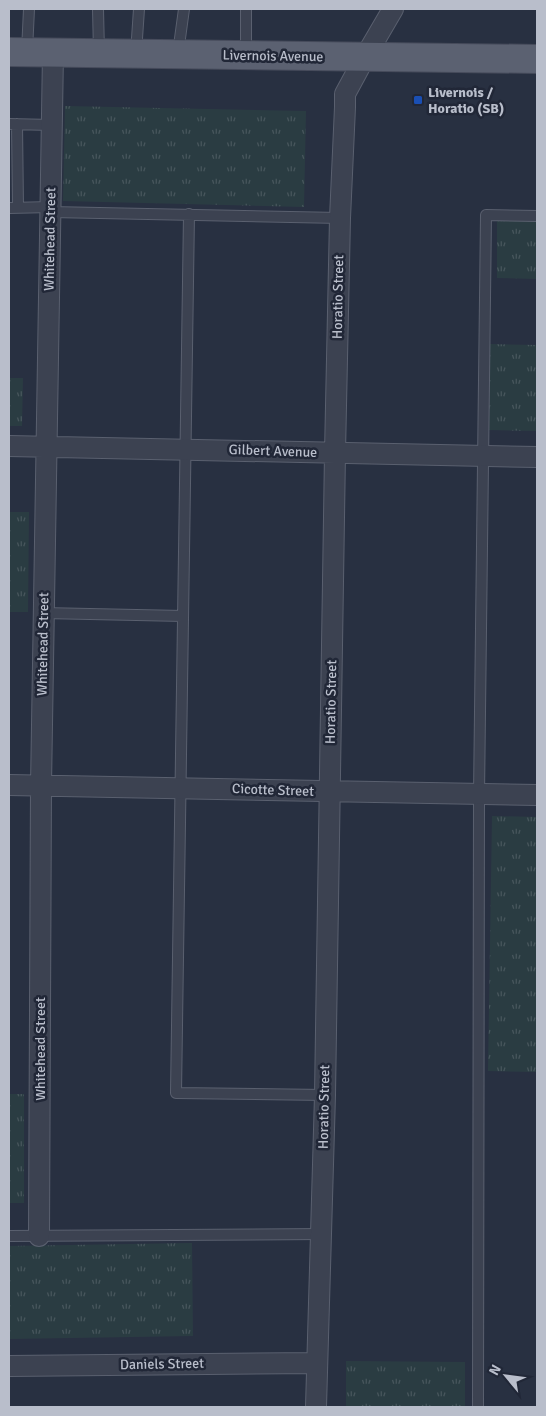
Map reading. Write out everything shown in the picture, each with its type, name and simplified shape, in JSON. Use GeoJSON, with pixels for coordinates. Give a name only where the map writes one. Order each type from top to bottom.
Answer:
{"type":"FeatureCollection","features":[{"type":"Feature","properties":{"kind":"main road","name":"Livernois Avenue"},"geometry":{"type":"LineString","coordinates":[[29,52],[537,59]]}},
{"type":"Feature","properties":{"kind":"street","name":"Horatio Street"},"geometry":{"type":"LineString","coordinates":[[316,1407],[325,1095],[340,218],[345,94],[393,9]]}},
{"type":"Feature","properties":{"kind":"street","name":"Whitehead Street"},"geometry":{"type":"LineString","coordinates":[[29,52],[52,125],[43,613],[39,1236]]}},
{"type":"Feature","properties":{"kind":"street","name":"Gilbert Avenue"},"geometry":{"type":"LineString","coordinates":[[9,446],[537,457]]}},
{"type":"Feature","properties":{"kind":"street","name":"Cicotte Street"},"geometry":{"type":"LineString","coordinates":[[9,785],[537,795]]}},
{"type":"Feature","properties":{"kind":"street","name":"Daniels Street"},"geometry":{"type":"LineString","coordinates":[[9,1366],[316,1362]]}},
{"type":"Feature","properties":{"kind":"lane"},"geometry":{"type":"LineString","coordinates":[[29,9],[29,52]]}},
{"type":"Feature","properties":{"kind":"lane"},"geometry":{"type":"LineString","coordinates":[[98,9],[99,53]]}},
{"type":"Feature","properties":{"kind":"lane"},"geometry":{"type":"LineString","coordinates":[[136,54],[139,9]]}},
{"type":"Feature","properties":{"kind":"lane"},"geometry":{"type":"LineString","coordinates":[[178,54],[184,9]]}},
{"type":"Feature","properties":{"kind":"lane"},"geometry":{"type":"LineString","coordinates":[[246,9],[246,55]]}},
{"type":"Feature","properties":{"kind":"lane"},"geometry":{"type":"LineString","coordinates":[[52,125],[13,124],[13,207],[51,210],[340,218]]}},
{"type":"Feature","properties":{"kind":"lane"},"geometry":{"type":"LineString","coordinates":[[189,214],[176,1092],[325,1095]]}},
{"type":"Feature","properties":{"kind":"lane"},"geometry":{"type":"LineString","coordinates":[[478,1407],[479,795],[486,215],[537,216]]}},
{"type":"Feature","properties":{"kind":"lane"},"geometry":{"type":"LineString","coordinates":[[43,613],[183,616]]}},
{"type":"Feature","properties":{"kind":"lane"},"geometry":{"type":"LineString","coordinates":[[9,1236],[322,1234]]}},
{"type":"Feature","properties":{"kind":"green space"},"geometry":{"type":"Polygon","coordinates":[[[65,106],[306,111],[304,207],[63,201],[65,106]]]}},
{"type":"Feature","properties":{"kind":"green space"},"geometry":{"type":"Polygon","coordinates":[[[497,219],[537,220],[537,279],[497,278],[497,219]]]}},
{"type":"Feature","properties":{"kind":"green space"},"geometry":{"type":"Polygon","coordinates":[[[490,344],[537,345],[537,431],[489,430],[490,344]]]}},
{"type":"Feature","properties":{"kind":"green space"},"geometry":{"type":"Polygon","coordinates":[[[9,378],[23,378],[22,426],[9,426],[9,378]]]}},
{"type":"Feature","properties":{"kind":"green space"},"geometry":{"type":"Polygon","coordinates":[[[9,512],[29,512],[28,612],[9,612],[9,512]]]}},
{"type":"Feature","properties":{"kind":"green space"},"geometry":{"type":"Polygon","coordinates":[[[492,816],[537,817],[537,1072],[488,1071],[492,816]]]}},
{"type":"Feature","properties":{"kind":"green space"},"geometry":{"type":"Polygon","coordinates":[[[9,1094],[24,1094],[24,1203],[9,1203],[9,1094]]]}},
{"type":"Feature","properties":{"kind":"green space"},"geometry":{"type":"Polygon","coordinates":[[[192,1243],[193,1336],[9,1339],[9,1246],[192,1243]]]}},
{"type":"Feature","properties":{"kind":"green space"},"geometry":{"type":"Polygon","coordinates":[[[346,1361],[465,1362],[465,1407],[346,1407],[346,1361]]]}},
{"type":"Feature","properties":{"kind":"place","name":"Livernois / Horatio (SB)"},"geometry":{"type":"Point","coordinates":[418,100]}}]}
